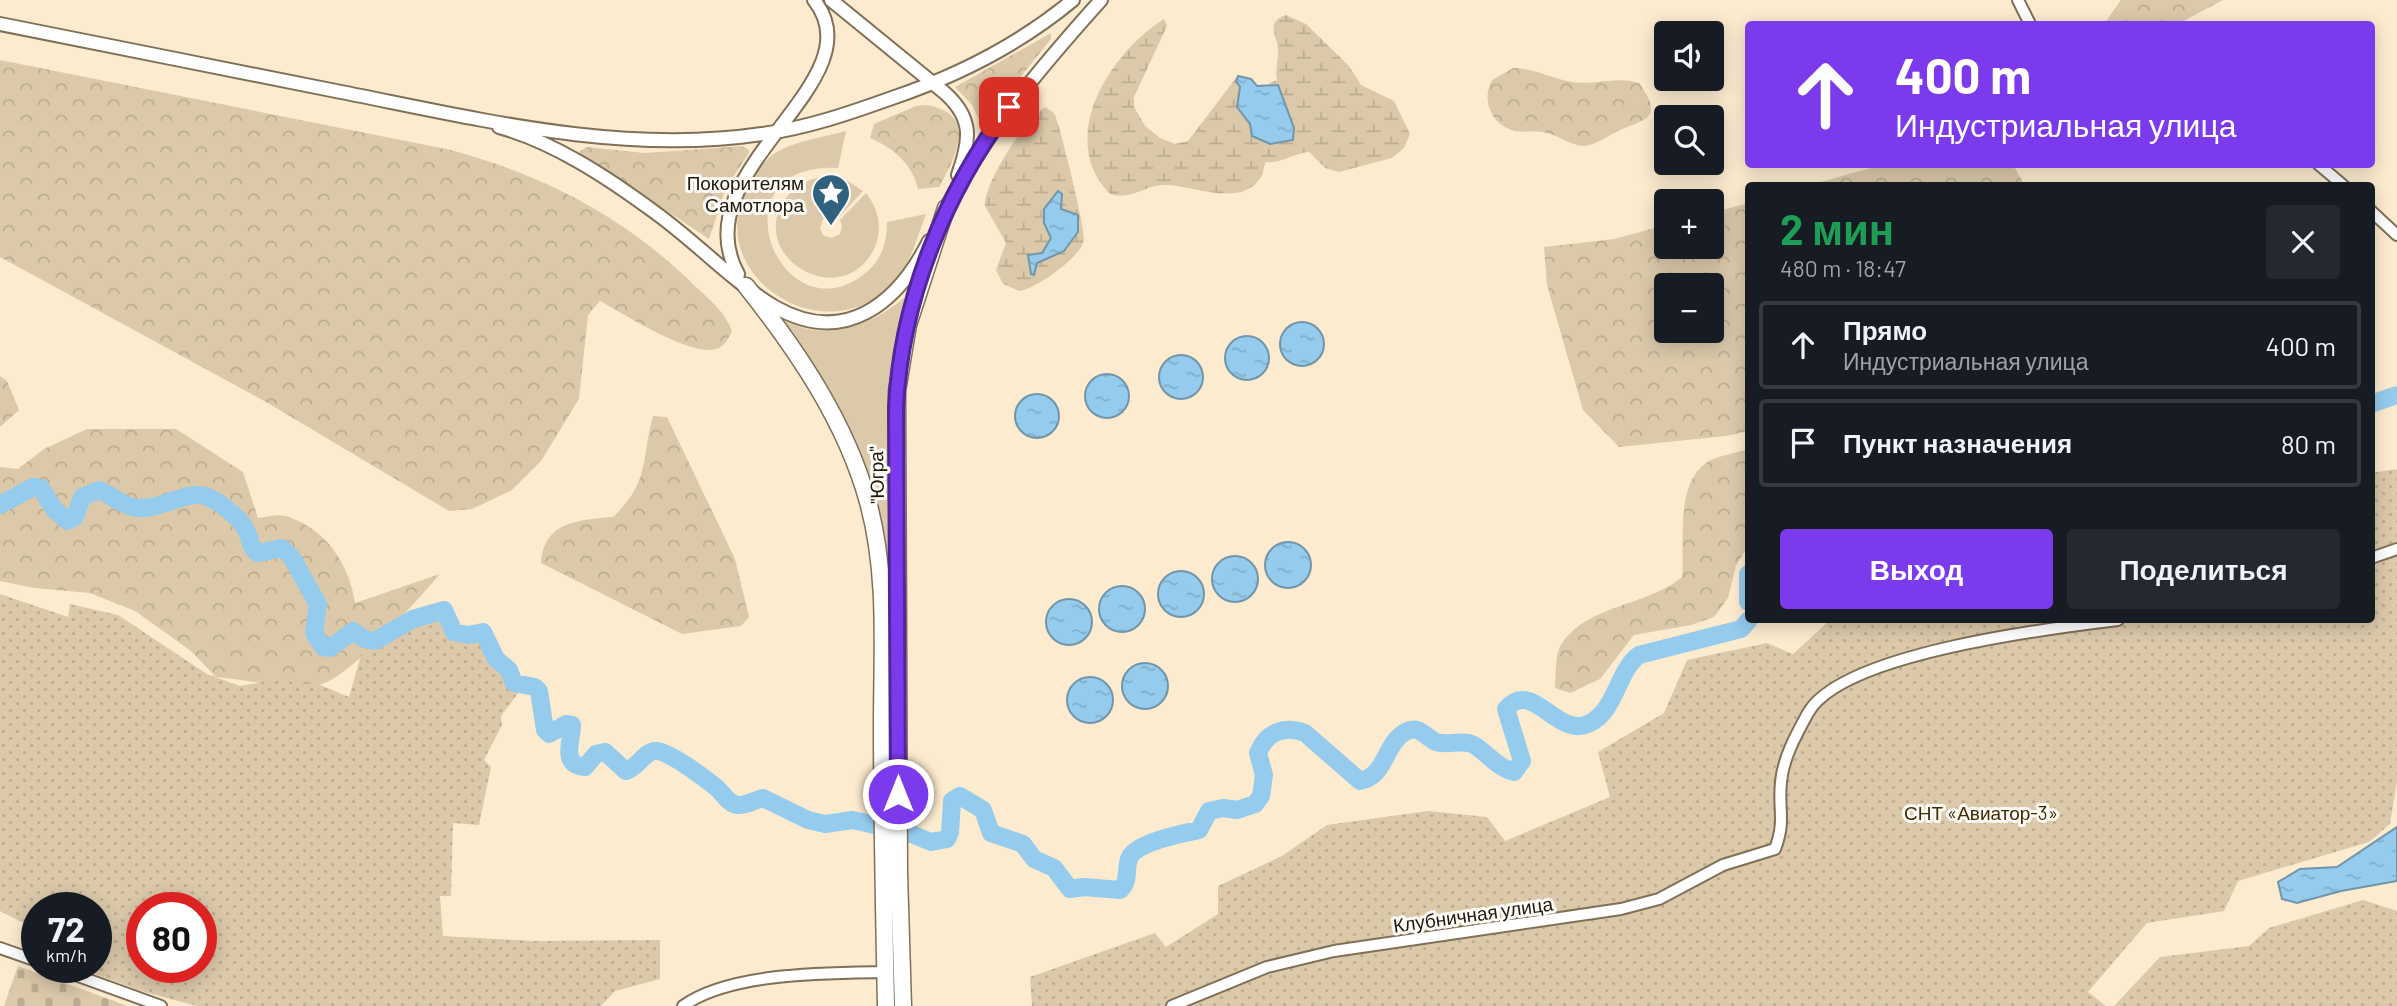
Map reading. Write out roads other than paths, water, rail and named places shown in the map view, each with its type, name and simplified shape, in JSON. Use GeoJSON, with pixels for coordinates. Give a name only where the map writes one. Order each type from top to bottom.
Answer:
{"type":"FeatureCollection","features":[{"type":"Feature","properties":{"kind":"highway","name":"\"Югра\""},"geometry":{"type":"LineString","coordinates":[[890,794],[897,391],[908,325],[946,208]]}},
{"type":"Feature","properties":{"kind":"highway","name":"\"Югра\""},"geometry":{"type":"LineString","coordinates":[[746,286],[793,349],[832,414],[868,500],[877,544],[890,794]]}},
{"type":"Feature","properties":{"kind":"highway"},"geometry":{"type":"LineString","coordinates":[[886,1006],[891,873],[890,794]]}},
{"type":"Feature","properties":{"kind":"highway"},"geometry":{"type":"LineString","coordinates":[[891,873],[903,1006]]}},
{"type":"Feature","properties":{"kind":"main road"},"geometry":{"type":"LineString","coordinates":[[746,286],[730,254],[729,214],[744,176],[811,85],[824,56],[826,30],[823,15],[814,0]]}},
{"type":"Feature","properties":{"kind":"main road"},"geometry":{"type":"LineString","coordinates":[[831,0],[933,83],[961,110],[969,135],[946,208]]}},
{"type":"Feature","properties":{"kind":"main road"},"geometry":{"type":"LineString","coordinates":[[0,24],[441,112],[576,133],[643,140],[717,138],[776,132],[852,112],[933,83],[1002,49],[1073,0]]}},
{"type":"Feature","properties":{"kind":"main road"},"geometry":{"type":"LineString","coordinates":[[441,112],[506,129],[582,166],[654,211],[776,307],[799,317],[822,321],[847,319],[871,310],[892,296],[907,281],[977,153],[1009,107],[1101,0]]}},
{"type":"Feature","properties":{"kind":"street"},"geometry":{"type":"LineString","coordinates":[[2018,0],[2028,21]]}},
{"type":"Feature","properties":{"kind":"street"},"geometry":{"type":"LineString","coordinates":[[2323,168],[2339,182]]}},
{"type":"Feature","properties":{"kind":"street"},"geometry":{"type":"LineString","coordinates":[[2375,215],[2397,235]]}},
{"type":"Feature","properties":{"kind":"street"},"geometry":{"type":"LineString","coordinates":[[2375,557],[2397,549]]}},
{"type":"Feature","properties":{"kind":"street","name":"Клубничная улица"},"geometry":{"type":"LineString","coordinates":[[1172,1006],[1206,995],[1259,970],[1334,951],[1621,909],[1659,899],[1723,865],[1775,849],[1783,828],[1781,783],[1788,755],[1810,710],[1834,689],[1919,653],[2100,623]]}},
{"type":"Feature","properties":{"kind":"street"},"geometry":{"type":"LineString","coordinates":[[0,947],[21,955]]}},
{"type":"Feature","properties":{"kind":"street"},"geometry":{"type":"LineString","coordinates":[[684,1006],[709,990],[749,981],[886,972]]}},
{"type":"Feature","properties":{"kind":"street"},"geometry":{"type":"LineString","coordinates":[[97,983],[161,1006]]}},
{"type":"Feature","properties":{"kind":"water"},"geometry":{"type":"Polygon","coordinates":[[[1238,76],[1251,79],[1257,86],[1278,85],[1294,128],[1293,140],[1270,144],[1252,136],[1250,124],[1237,107],[1240,87],[1236,81],[1238,76]]]}},
{"type":"Feature","properties":{"kind":"water"},"geometry":{"type":"Polygon","coordinates":[[[1058,191],[1062,194],[1061,209],[1078,215],[1078,232],[1064,251],[1037,263],[1034,275],[1031,274],[1028,255],[1042,253],[1051,238],[1044,223],[1044,209],[1058,191]]]}},
{"type":"Feature","properties":{"kind":"water"},"geometry":{"type":"Polygon","coordinates":[[[1302,322],[1311,323],[1318,328],[1323,335],[1323,353],[1318,360],[1311,365],[1302,366],[1293,365],[1286,360],[1281,353],[1280,344],[1281,335],[1286,328],[1293,323],[1302,322]]]}},
{"type":"Feature","properties":{"kind":"water"},"geometry":{"type":"Polygon","coordinates":[[[1247,336],[1256,337],[1263,342],[1268,349],[1268,367],[1263,374],[1256,379],[1247,380],[1238,379],[1231,374],[1226,367],[1225,358],[1226,349],[1231,342],[1238,337],[1247,336]]]}},
{"type":"Feature","properties":{"kind":"water"},"geometry":{"type":"Polygon","coordinates":[[[1181,355],[1190,356],[1197,361],[1202,368],[1202,386],[1197,393],[1190,398],[1181,399],[1172,398],[1165,393],[1160,386],[1159,377],[1160,368],[1165,361],[1172,356],[1181,355]]]}},
{"type":"Feature","properties":{"kind":"water"},"geometry":{"type":"Polygon","coordinates":[[[1107,374],[1116,375],[1123,380],[1128,387],[1128,405],[1123,412],[1116,417],[1107,418],[1098,417],[1091,412],[1086,405],[1085,396],[1086,387],[1091,380],[1098,375],[1107,374]]]}},
{"type":"Feature","properties":{"kind":"water"},"geometry":{"type":"Polygon","coordinates":[[[1037,394],[1046,395],[1053,400],[1058,407],[1058,425],[1053,432],[1046,437],[1037,438],[1028,437],[1021,432],[1016,425],[1015,416],[1016,407],[1021,400],[1028,395],[1037,394]]]}},
{"type":"Feature","properties":{"kind":"water"},"geometry":{"type":"Polygon","coordinates":[[[1288,542],[1304,549],[1311,565],[1304,581],[1288,588],[1272,581],[1265,565],[1272,549],[1288,542]]]}},
{"type":"Feature","properties":{"kind":"water"},"geometry":{"type":"Polygon","coordinates":[[[1235,556],[1251,563],[1258,579],[1251,595],[1235,602],[1219,595],[1212,579],[1219,563],[1235,556]]]}},
{"type":"Feature","properties":{"kind":"water"},"geometry":{"type":"Polygon","coordinates":[[[1181,571],[1197,578],[1204,594],[1197,610],[1181,617],[1165,610],[1158,594],[1165,578],[1181,571]]]}},
{"type":"Feature","properties":{"kind":"water"},"geometry":{"type":"Polygon","coordinates":[[[1122,586],[1138,593],[1145,609],[1138,625],[1122,632],[1106,625],[1099,609],[1106,593],[1122,586]]]}},
{"type":"Feature","properties":{"kind":"water"},"geometry":{"type":"Polygon","coordinates":[[[1069,599],[1085,606],[1092,622],[1085,638],[1069,645],[1053,638],[1046,622],[1053,606],[1069,599]]]}},
{"type":"Feature","properties":{"kind":"water"},"geometry":{"type":"Polygon","coordinates":[[[1145,663],[1161,670],[1168,686],[1161,702],[1145,709],[1129,702],[1122,686],[1129,670],[1145,663]]]}},
{"type":"Feature","properties":{"kind":"water"},"geometry":{"type":"Polygon","coordinates":[[[1090,677],[1106,684],[1113,700],[1106,716],[1090,723],[1074,716],[1067,700],[1074,684],[1090,677]]]}},
{"type":"Feature","properties":{"kind":"water"},"geometry":{"type":"Polygon","coordinates":[[[2397,827],[2397,881],[2341,891],[2297,903],[2282,899],[2278,882],[2300,869],[2337,867],[2397,827]]]}},
{"type":"Feature","properties":{"kind":"waterway"},"geometry":{"type":"LineString","coordinates":[[2375,403],[2397,395]]}},
{"type":"Feature","properties":{"kind":"waterway"},"geometry":{"type":"LineString","coordinates":[[0,505],[33,487],[41,488],[54,509],[67,521],[75,517],[82,497],[99,490],[137,508],[202,495],[225,507],[240,521],[255,551],[258,553],[282,548],[292,558],[318,604],[314,633],[323,647],[330,648],[353,631],[364,639],[375,641],[413,619],[444,610],[454,632],[468,635],[483,632],[496,659],[509,670],[514,683],[535,687],[539,691],[545,730],[549,734],[566,724],[572,725],[569,751],[572,762],[577,765],[585,767],[596,754],[605,752],[626,771],[648,754],[662,752],[696,772],[734,804],[744,805],[763,798],[808,820],[825,824],[853,820],[909,833],[931,842],[947,839],[952,801],[960,796],[983,810],[991,833],[1023,844],[1034,859],[1054,868],[1070,889],[1084,887],[1120,890],[1126,879],[1129,859],[1140,848],[1199,830],[1209,811],[1223,808],[1237,810],[1255,804],[1261,796],[1264,775],[1258,753],[1266,740],[1277,732],[1290,730],[1305,733],[1360,781],[1376,773],[1399,736],[1412,730],[1419,731],[1436,742],[1474,745],[1498,764],[1514,772],[1522,761],[1506,709],[1516,701],[1525,700],[1535,704],[1566,723],[1577,726],[1588,724],[1605,710],[1626,671],[1639,655],[1741,629],[1746,623]]}},
{"type":"Feature","properties":{"kind":"place","name":"Покорителям Самотлора"},"geometry":{"type":"Point","coordinates":[831,227]}},
{"type":"Feature","properties":{"kind":"park label","name":"СНТ «Авиатор-3»"},"geometry":{"type":"Point","coordinates":[1981,812]}}]}
